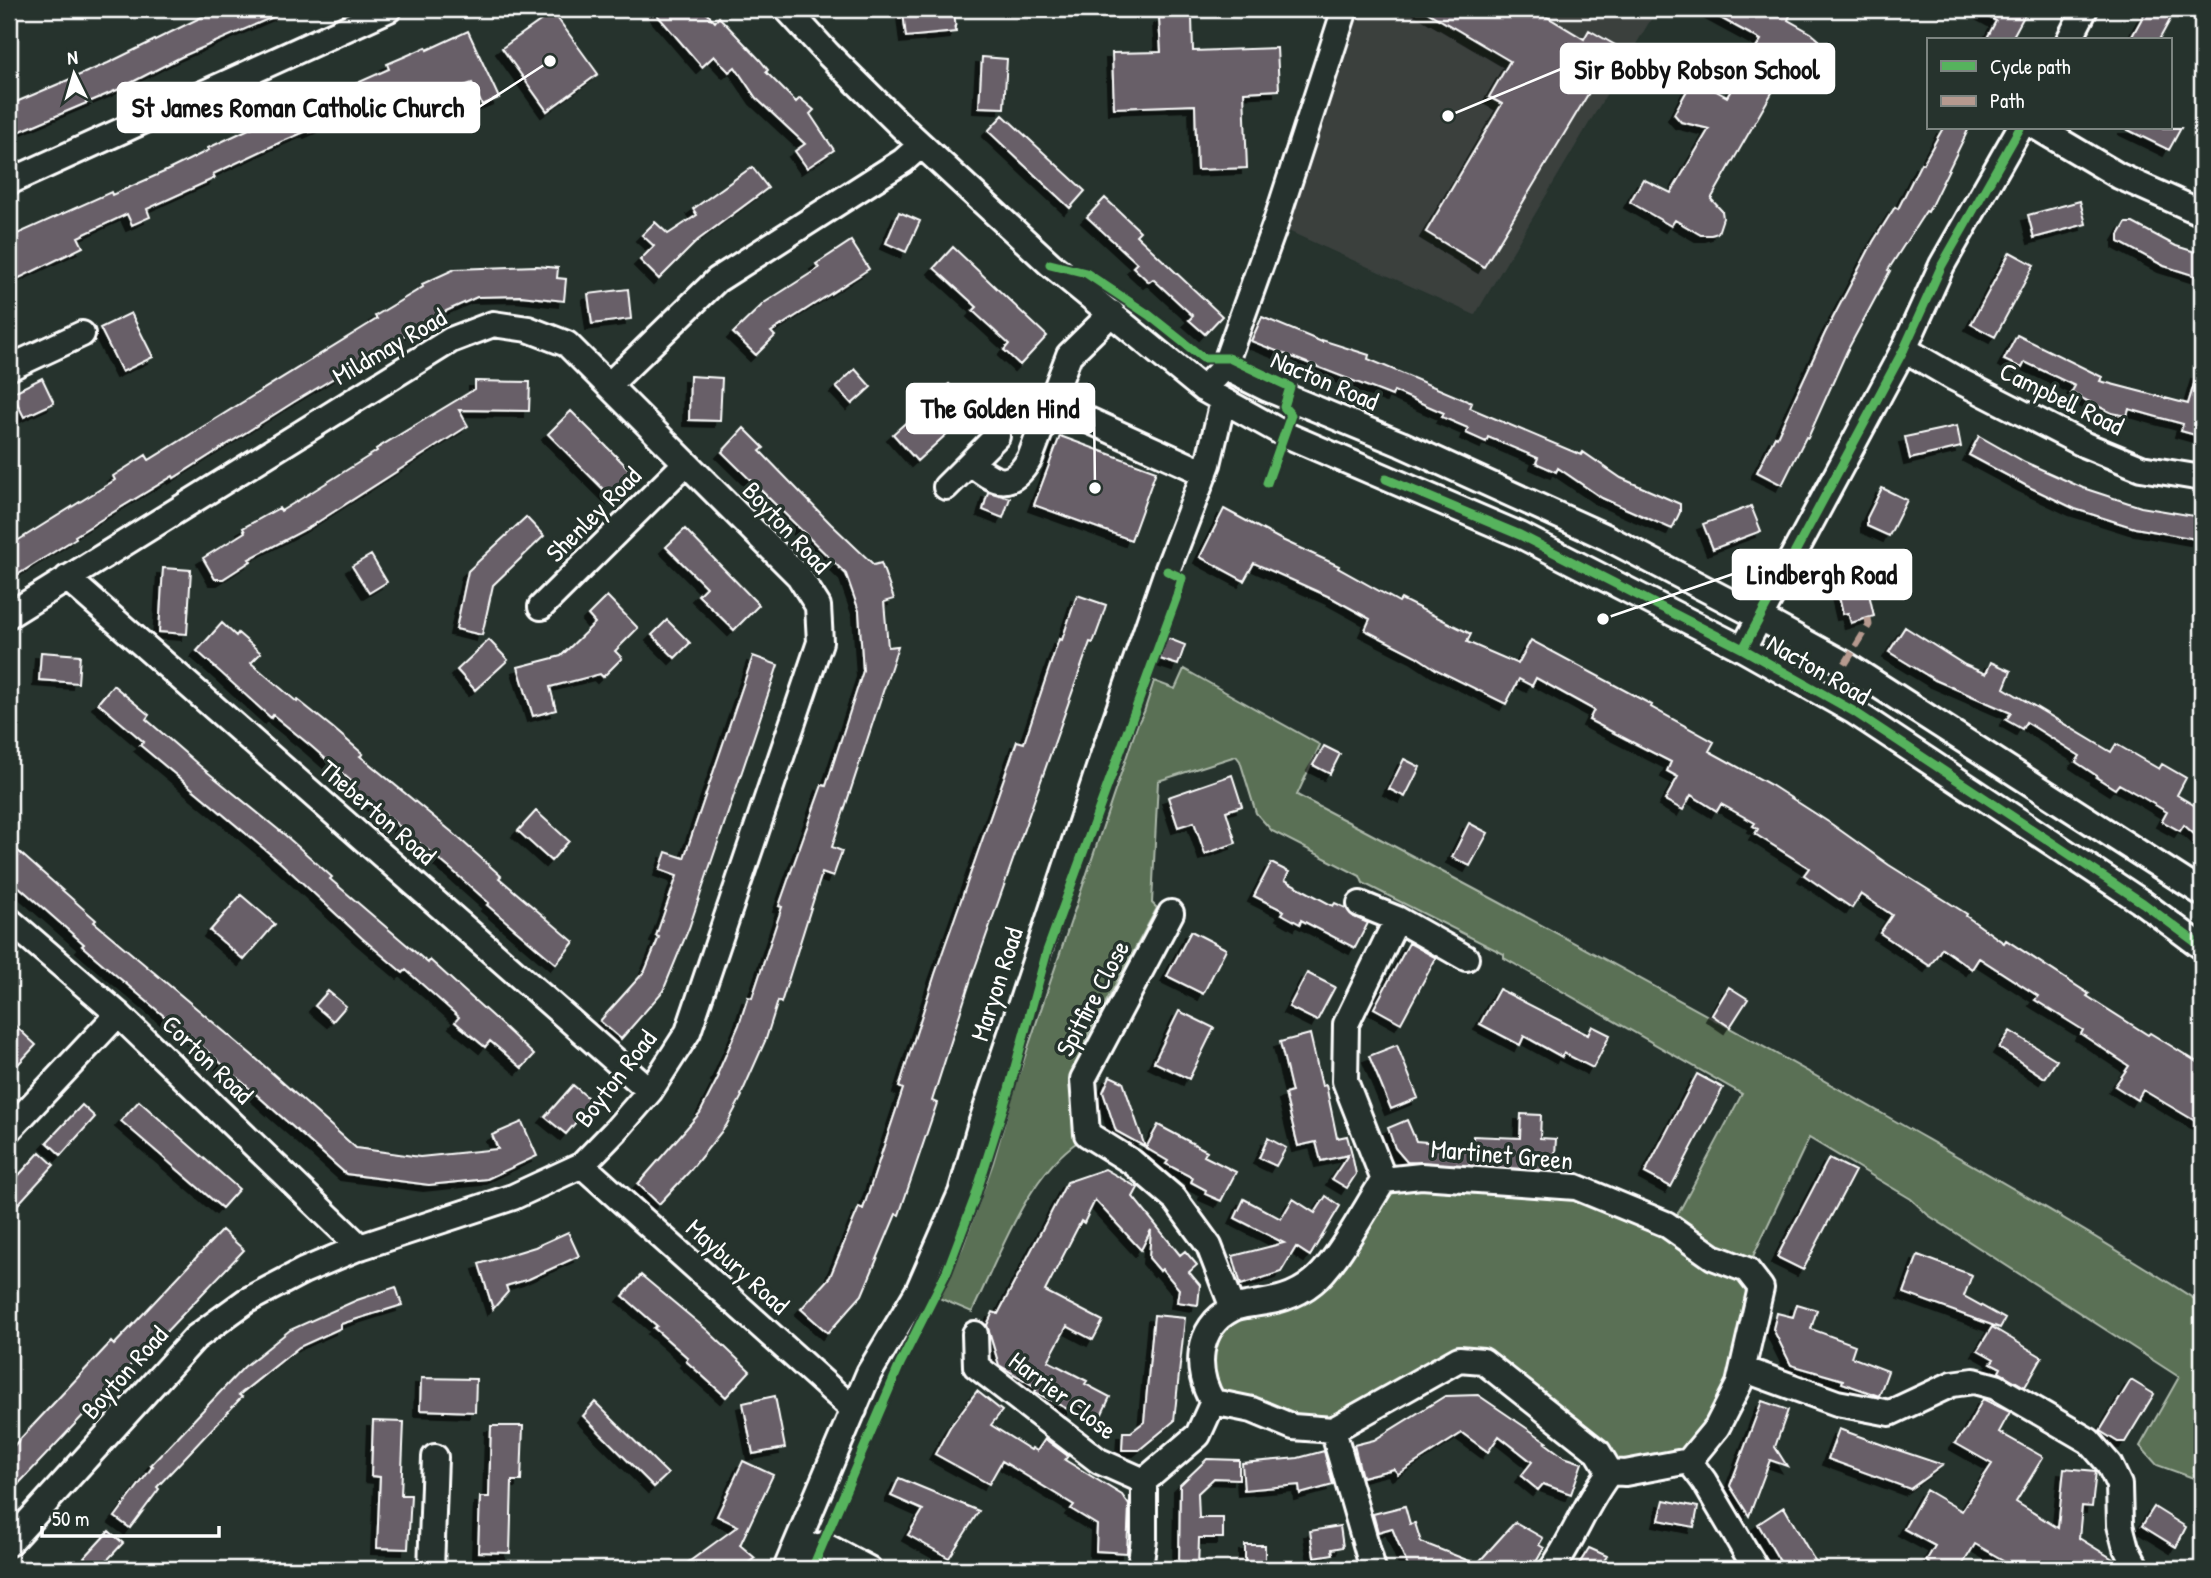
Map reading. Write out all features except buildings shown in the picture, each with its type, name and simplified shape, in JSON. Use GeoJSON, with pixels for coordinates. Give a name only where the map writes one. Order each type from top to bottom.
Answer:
{"type":"FeatureCollection","features":[{"type":"Feature","properties":{"kind":"street"},"geometry":{"type":"LineString","coordinates":[[9,182],[389,9]]}},
{"type":"Feature","properties":{"kind":"street","name":"Nacton Road"},"geometry":{"type":"LineString","coordinates":[[787,9],[828,54],[921,145],[1050,264],[1213,395],[1284,435],[1520,536],[1743,649],[1853,711],[2143,903],[2202,947]]}},
{"type":"Feature","properties":{"kind":"street"},"geometry":{"type":"LineString","coordinates":[[1213,395],[1275,225],[1345,9]]}},
{"type":"Feature","properties":{"kind":"street"},"geometry":{"type":"LineString","coordinates":[[2070,38],[2085,9]]}},
{"type":"Feature","properties":{"kind":"street"},"geometry":{"type":"LineString","coordinates":[[1743,649],[1904,349],[1942,265],[2020,130]]}},
{"type":"Feature","properties":{"kind":"street"},"geometry":{"type":"LineString","coordinates":[[2041,130],[2119,176],[2202,213]]}},
{"type":"Feature","properties":{"kind":"street"},"geometry":{"type":"LineString","coordinates":[[609,385],[717,279],[903,160],[921,145]]}},
{"type":"Feature","properties":{"kind":"street"},"geometry":{"type":"LineString","coordinates":[[971,463],[997,481],[1006,481],[1020,473],[1030,458],[1069,355],[1112,313]]}},
{"type":"Feature","properties":{"kind":"street","name":"Mildmay Road"},"geometry":{"type":"LineString","coordinates":[[9,615],[451,340],[492,324],[528,329],[567,344],[609,385]]}},
{"type":"Feature","properties":{"kind":"street"},"geometry":{"type":"LineString","coordinates":[[9,368],[82,334]]}},
{"type":"Feature","properties":{"kind":"street","name":"Campbell Road"},"geometry":{"type":"LineString","coordinates":[[1904,349],[1954,378],[2085,445],[2141,468],[2202,478]]}},
{"type":"Feature","properties":{"kind":"street","name":"Nacton Road"},"geometry":{"type":"LineString","coordinates":[[1224,368],[1401,444],[1606,537],[1759,617],[1845,664],[2202,893]]}},
{"type":"Feature","properties":{"kind":"street","name":"Boyton Road"},"geometry":{"type":"LineString","coordinates":[[9,1543],[195,1338],[246,1301],[303,1271],[360,1248],[513,1197],[582,1165],[650,1091],[688,1032],[820,642],[818,606],[799,576],[609,385]]}},
{"type":"Feature","properties":{"kind":"street"},"geometry":{"type":"LineString","coordinates":[[1055,393],[1075,414],[1205,473]]}},
{"type":"Feature","properties":{"kind":"street","name":"Maryon Road"},"geometry":{"type":"LineString","coordinates":[[789,1560],[869,1373],[918,1291],[961,1193],[978,1130],[1109,738],[1167,571],[1205,473],[1213,395]]}},
{"type":"Feature","properties":{"kind":"street"},"geometry":{"type":"LineString","coordinates":[[946,487],[998,436]]}},
{"type":"Feature","properties":{"kind":"street","name":"Shenley Road"},"geometry":{"type":"LineString","coordinates":[[541,607],[686,463]]}},
{"type":"Feature","properties":{"kind":"street","name":"Theberton Road"},"geometry":{"type":"LineString","coordinates":[[67,578],[650,1091]]}},
{"type":"Feature","properties":{"kind":"street"},"geometry":{"type":"LineString","coordinates":[[2143,903],[2163,867]]}},
{"type":"Feature","properties":{"kind":"street"},"geometry":{"type":"LineString","coordinates":[[1360,904],[1397,919],[1466,958]]}},
{"type":"Feature","properties":{"kind":"street","name":"Spitfire Close"},"geometry":{"type":"LineString","coordinates":[[1171,913],[1083,1079],[1087,1134],[1132,1162],[1174,1198],[1209,1246],[1233,1308]]}},
{"type":"Feature","properties":{"kind":"street"},"geometry":{"type":"LineString","coordinates":[[1397,919],[1346,1024],[1345,1082],[1384,1180],[1332,1260],[1314,1282],[1285,1299],[1233,1308],[1215,1323],[1203,1342],[1200,1370],[1203,1387],[1213,1402],[1252,1410],[1293,1427],[1333,1430],[1459,1359],[1483,1361],[1598,1452],[1610,1472]]}},
{"type":"Feature","properties":{"kind":"street","name":"Corton Road"},"geometry":{"type":"LineString","coordinates":[[9,920],[118,1014],[360,1248]]}},
{"type":"Feature","properties":{"kind":"street"},"geometry":{"type":"LineString","coordinates":[[9,1130],[118,1014]]}},
{"type":"Feature","properties":{"kind":"street","name":"Maybury Road"},"geometry":{"type":"LineString","coordinates":[[582,1165],[854,1410]]}},
{"type":"Feature","properties":{"kind":"street","name":"Martinet Green"},"geometry":{"type":"LineString","coordinates":[[1384,1180],[1421,1176],[1576,1187],[1666,1224],[1713,1258],[1746,1269],[1761,1289],[1743,1369],[1717,1427],[1689,1461]]}},
{"type":"Feature","properties":{"kind":"street","name":"Harrier Close"},"geometry":{"type":"LineString","coordinates":[[975,1334],[976,1366],[1099,1461],[1144,1481]]}},
{"type":"Feature","properties":{"kind":"street"},"geometry":{"type":"LineString","coordinates":[[1743,1369],[1837,1403],[1890,1413],[1952,1384],[1974,1381],[1996,1387],[2089,1441],[2109,1464],[2119,1485],[2120,1525],[2126,1548],[2137,1569]]}},
{"type":"Feature","properties":{"kind":"street"},"geometry":{"type":"LineString","coordinates":[[1140,1569],[1144,1539],[1144,1481],[1198,1435],[1213,1402]]}},
{"type":"Feature","properties":{"kind":"street"},"geometry":{"type":"LineString","coordinates":[[1333,1430],[1373,1569]]}},
{"type":"Feature","properties":{"kind":"street"},"geometry":{"type":"LineString","coordinates":[[431,1569],[435,1457]]}},
{"type":"Feature","properties":{"kind":"street"},"geometry":{"type":"LineString","coordinates":[[1610,1472],[1625,1473],[1689,1461],[1704,1481],[1756,1569]]}},
{"type":"Feature","properties":{"kind":"street"},"geometry":{"type":"LineString","coordinates":[[1552,1569],[1564,1552],[1594,1492],[1610,1472]]}},
{"type":"Feature","properties":{"kind":"street"},"geometry":{"type":"LineString","coordinates":[[789,1560],[824,1545],[869,1569]]}},
{"type":"Feature","properties":{"kind":"shaded area"},"geometry":{"type":"Polygon","coordinates":[[[1336,9],[1657,9],[1475,315],[1275,225],[1336,9]]]}},
{"type":"Feature","properties":{"kind":"green space"},"geometry":{"type":"Polygon","coordinates":[[[1184,669],[1320,745],[1297,795],[1823,1080],[2051,1211],[2202,1304],[2202,1481],[2157,1465],[2140,1446],[2179,1377],[1928,1215],[1911,1199],[1809,1138],[1747,1269],[1750,1337],[1689,1461],[1625,1473],[1483,1361],[1333,1430],[1203,1387],[1215,1323],[1314,1282],[1384,1180],[1576,1187],[1666,1224],[1679,1212],[1742,1094],[1504,958],[1504,954],[1363,883],[1360,876],[1272,831],[1256,813],[1240,761],[1236,756],[1158,781],[1152,903],[1157,908],[1087,1037],[1075,1076],[1079,1141],[1044,1174],[1029,1196],[972,1312],[939,1298],[963,1246],[993,1163],[1015,1086],[1154,681],[1175,689],[1184,669]]]}},
{"type":"Feature","properties":{"kind":"marked path"},"geometry":{"type":"LineString","coordinates":[[1845,664],[1869,625],[1868,618]]}},
{"type":"Feature","properties":{"kind":"cycle path"},"geometry":{"type":"LineString","coordinates":[[1743,649],[1904,349],[1942,265],[2019,130]]}},
{"type":"Feature","properties":{"kind":"cycle path"},"geometry":{"type":"LineString","coordinates":[[1050,264],[1086,273],[1149,315],[1203,358],[1229,358],[1290,387],[1284,407],[1291,415],[1267,483]]}},
{"type":"Feature","properties":{"kind":"cycle path"},"geometry":{"type":"LineString","coordinates":[[1386,479],[1520,535],[1743,649],[1853,711],[2143,903],[2202,947]]}},
{"type":"Feature","properties":{"kind":"cycle path"},"geometry":{"type":"LineString","coordinates":[[812,1569],[900,1364],[947,1271],[975,1197],[1009,1089],[1047,951],[1177,596],[1182,578],[1167,571]]}},
{"type":"Feature","properties":{"kind":"place","name":"St James Roman Catholic Church"},"geometry":{"type":"Point","coordinates":[550,61]}},
{"type":"Feature","properties":{"kind":"place","name":"Sir Bobby Robson School"},"geometry":{"type":"Point","coordinates":[1448,116]}},
{"type":"Feature","properties":{"kind":"place","name":"The Golden Hind"},"geometry":{"type":"Point","coordinates":[1095,488]}},
{"type":"Feature","properties":{"kind":"place","name":"Lindbergh Road"},"geometry":{"type":"Point","coordinates":[1603,619]}}]}
